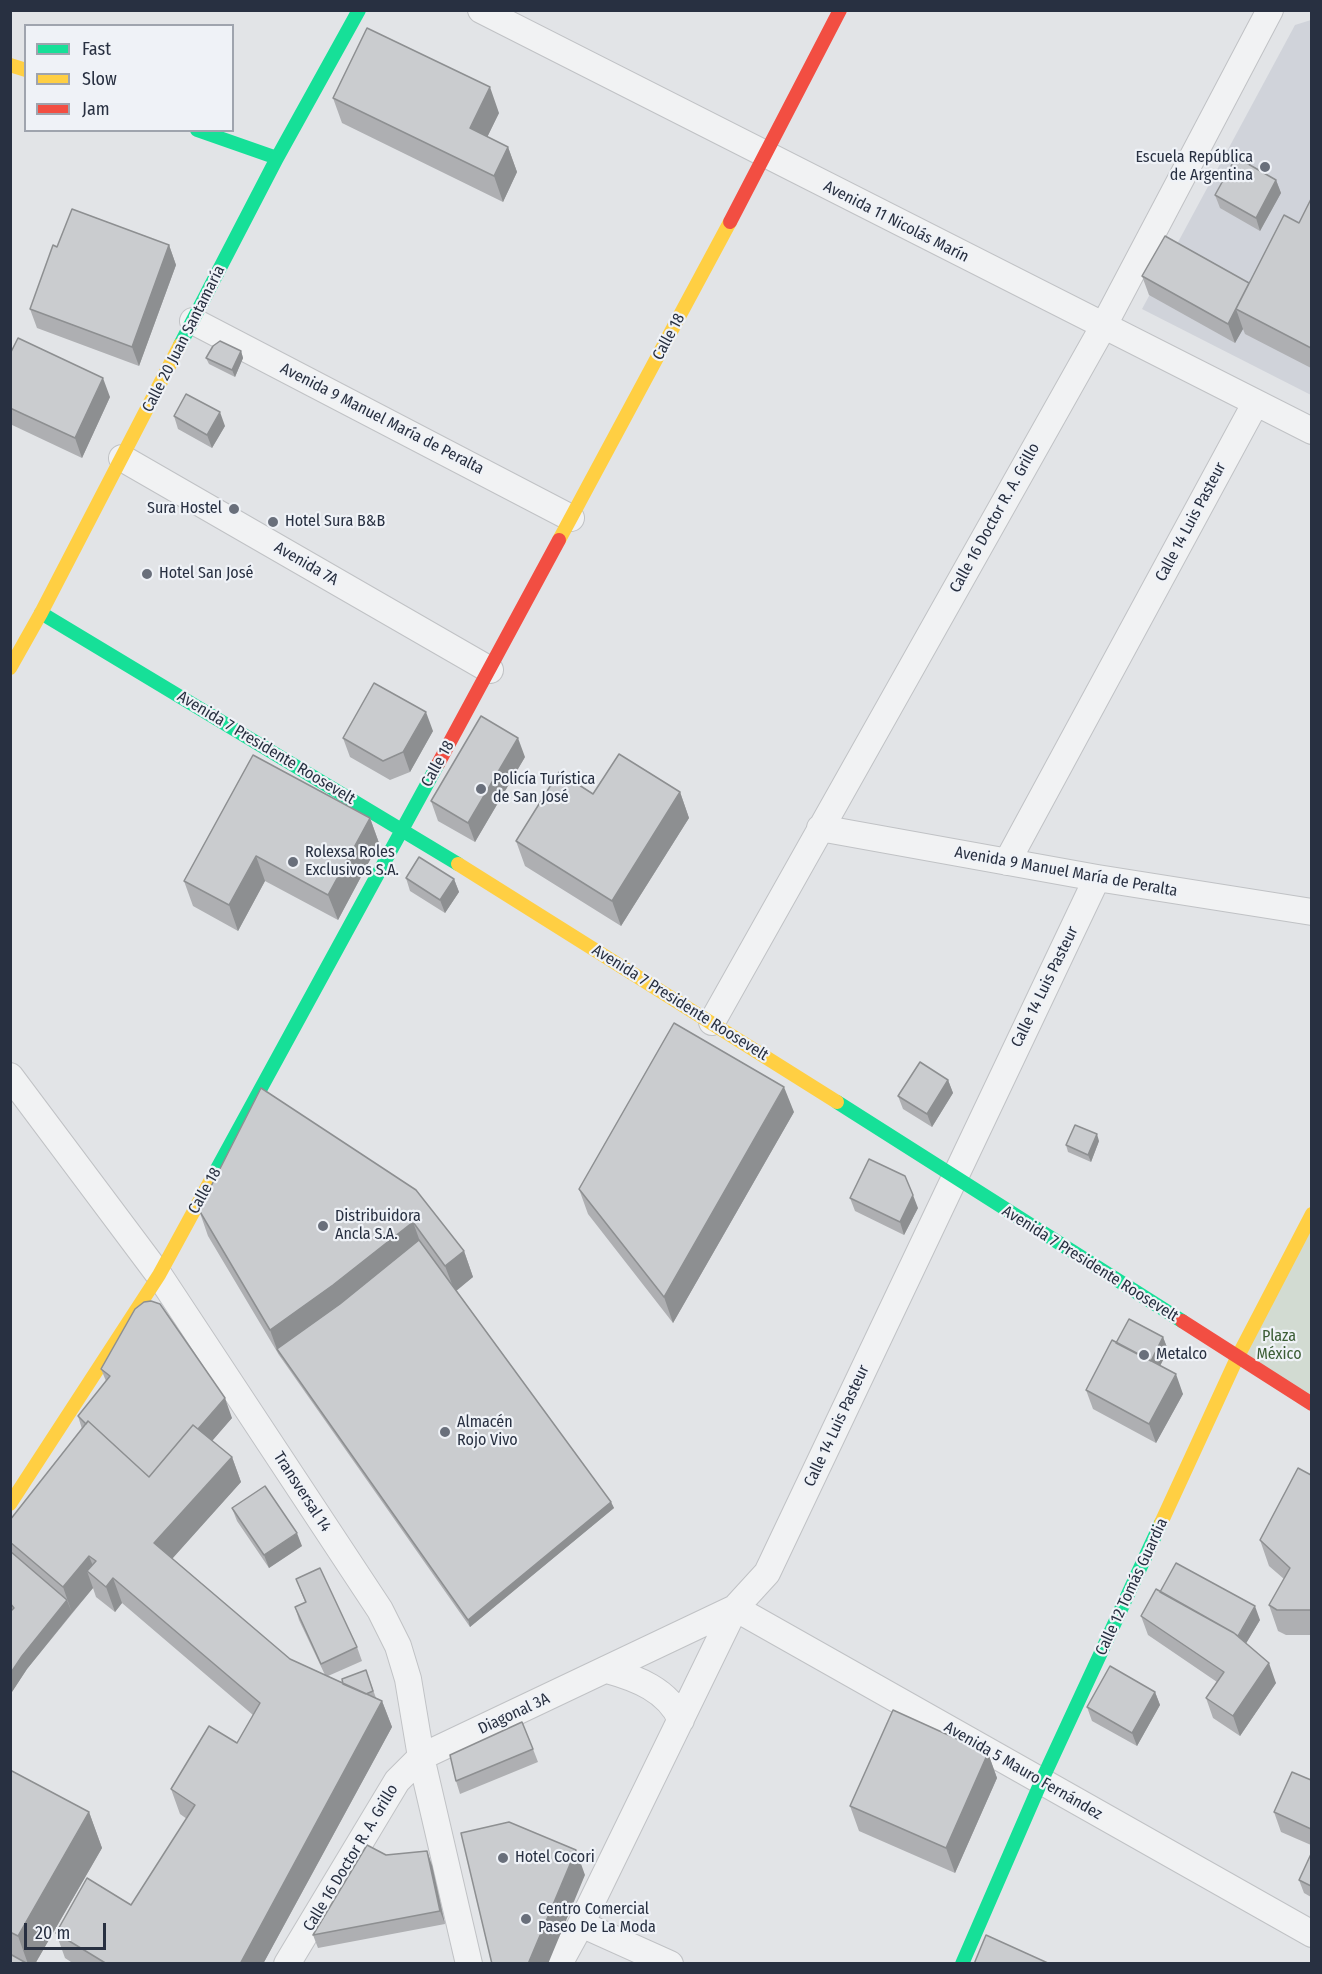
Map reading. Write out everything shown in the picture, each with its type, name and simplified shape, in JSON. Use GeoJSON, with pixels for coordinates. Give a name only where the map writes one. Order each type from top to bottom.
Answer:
{"type":"FeatureCollection","features":[{"type":"Feature","properties":{"kind":"street","name":"Calle 20 Juan Santamaría"},"geometry":{"type":"LineString","coordinates":[[10,668],[41,613],[277,158],[359,10]]}},
{"type":"Feature","properties":{"kind":"street","name":"Avenida 11 Nicolás Marín"},"geometry":{"type":"LineString","coordinates":[[481,10],[1311,431]]}},
{"type":"Feature","properties":{"kind":"street","name":"Calle 18"},"geometry":{"type":"LineString","coordinates":[[15,1485],[159,1275],[572,518],[766,155],[840,10]]}},
{"type":"Feature","properties":{"kind":"street","name":"Calle 16 Doctor R. A. Grillo"},"geometry":{"type":"LineString","coordinates":[[712,1022],[1103,327],[1270,10]]}},
{"type":"Feature","properties":{"kind":"street"},"geometry":{"type":"LineString","coordinates":[[203,132],[277,158]]}},
{"type":"Feature","properties":{"kind":"street","name":"Avenida 9 Manuel María de Peralta"},"geometry":{"type":"LineString","coordinates":[[193,321],[572,518]]}},
{"type":"Feature","properties":{"kind":"street","name":"Calle 14 Luis Pasteur"},"geometry":{"type":"LineString","coordinates":[[1007,862],[1255,404]]}},
{"type":"Feature","properties":{"kind":"street","name":"Avenida 7A"},"geometry":{"type":"LineString","coordinates":[[122,458],[490,670]]}},
{"type":"Feature","properties":{"kind":"street","name":"Avenida 7 Presidente Roosevelt"},"geometry":{"type":"LineString","coordinates":[[41,613],[402,829],[712,1022],[1311,1404]]}},
{"type":"Feature","properties":{"kind":"street","name":"Avenida 9 Manuel María de Peralta"},"geometry":{"type":"LineString","coordinates":[[820,828],[1097,878],[1311,912]]}},
{"type":"Feature","properties":{"kind":"street","name":"Calle 14 Luis Pasteur"},"geometry":{"type":"LineString","coordinates":[[560,1964],[735,1608],[767,1573],[1097,878]]}},
{"type":"Feature","properties":{"kind":"street","name":"Transversal 14"},"geometry":{"type":"LineString","coordinates":[[10,1076],[159,1275],[380,1610],[398,1646],[408,1679],[421,1757],[469,1964]]}},
{"type":"Feature","properties":{"kind":"street","name":"Calle 12 Tomás Guardia"},"geometry":{"type":"LineString","coordinates":[[962,1964],[1041,1782],[1237,1358],[1311,1214]]}},
{"type":"Feature","properties":{"kind":"street","name":"Diagonal 3A"},"geometry":{"type":"LineString","coordinates":[[421,1757],[735,1608]]}},
{"type":"Feature","properties":{"kind":"street","name":"Avenida 5 Mauro Fernández"},"geometry":{"type":"LineString","coordinates":[[735,1608],[1311,1934]]}},
{"type":"Feature","properties":{"kind":"street"},"geometry":{"type":"LineString","coordinates":[[607,1670],[632,1678],[656,1690],[676,1708],[681,1719]]}},
{"type":"Feature","properties":{"kind":"street","name":"Calle 16 Doctor R. A. Grillo"},"geometry":{"type":"LineString","coordinates":[[287,1964],[397,1781],[421,1757]]}},
{"type":"Feature","properties":{"kind":"street"},"geometry":{"type":"LineString","coordinates":[[581,1924],[670,1964]]}},
{"type":"Feature","properties":{"kind":"shaded area","name":"Escuela República de Argentina"},"geometry":{"type":"Polygon","coordinates":[[[1311,20],[1311,395],[1142,309],[1295,25],[1311,20]]]}},
{"type":"Feature","properties":{"kind":"green space","name":"Plaza México"},"geometry":{"type":"Polygon","coordinates":[[[1311,1214],[1311,1404],[1237,1358],[1311,1214]]]}},
{"type":"Feature","properties":{"kind":"building"},"geometry":{"type":"Polygon","coordinates":[[[367,28],[490,87],[470,128],[508,147],[494,176],[333,98],[367,28]]]}},
{"type":"Feature","properties":{"kind":"building"},"geometry":{"type":"Polygon","coordinates":[[[1236,157],[1276,180],[1256,218],[1215,195],[1236,157]]]}},
{"type":"Feature","properties":{"kind":"building"},"geometry":{"type":"Polygon","coordinates":[[[1311,199],[1311,348],[1236,309],[1284,215],[1299,223],[1311,199]]]}},
{"type":"Feature","properties":{"kind":"building"},"geometry":{"type":"Polygon","coordinates":[[[72,209],[169,245],[132,347],[30,309],[53,245],[57,247],[72,209]]]}},
{"type":"Feature","properties":{"kind":"building"},"geometry":{"type":"Polygon","coordinates":[[[1165,236],[1249,283],[1228,324],[1142,276],[1165,236]]]}},
{"type":"Feature","properties":{"kind":"building"},"geometry":{"type":"Polygon","coordinates":[[[18,338],[103,378],[75,438],[10,408],[10,354],[18,338]]]}},
{"type":"Feature","properties":{"kind":"building"},"geometry":{"type":"Polygon","coordinates":[[[220,341],[241,351],[232,370],[206,358],[213,346],[220,341]]]}},
{"type":"Feature","properties":{"kind":"building"},"geometry":{"type":"Polygon","coordinates":[[[186,394],[220,412],[207,435],[174,416],[186,394]]]}},
{"type":"Feature","properties":{"kind":"building"},"geometry":{"type":"Polygon","coordinates":[[[374,683],[426,712],[403,752],[383,761],[343,738],[374,683]]]}},
{"type":"Feature","properties":{"kind":"building"},"geometry":{"type":"Polygon","coordinates":[[[481,716],[518,738],[468,823],[431,801],[481,716]]]}},
{"type":"Feature","properties":{"kind":"building"},"geometry":{"type":"Polygon","coordinates":[[[619,754],[680,792],[612,901],[516,841],[559,772],[593,794],[619,754]]]}},
{"type":"Feature","properties":{"kind":"building","name":"Rolexsa Roles Exclusivos S.A."},"geometry":{"type":"Polygon","coordinates":[[[253,755],[370,818],[328,895],[256,856],[229,905],[184,881],[253,755]]]}},
{"type":"Feature","properties":{"kind":"building"},"geometry":{"type":"Polygon","coordinates":[[[419,857],[454,879],[440,900],[406,878],[419,857]]]}},
{"type":"Feature","properties":{"kind":"building"},"geometry":{"type":"Polygon","coordinates":[[[674,1023],[784,1087],[664,1297],[579,1189],[674,1023]]]}},
{"type":"Feature","properties":{"kind":"building"},"geometry":{"type":"Polygon","coordinates":[[[920,1062],[948,1080],[927,1114],[898,1096],[920,1062]]]}},
{"type":"Feature","properties":{"kind":"building","name":"Distribuidora Ancla S.A."},"geometry":{"type":"Polygon","coordinates":[[[261,1088],[416,1190],[464,1251],[445,1266],[413,1222],[333,1285],[270,1330],[199,1210],[261,1088]]]}},
{"type":"Feature","properties":{"kind":"building"},"geometry":{"type":"Polygon","coordinates":[[[1075,1125],[1097,1134],[1088,1155],[1066,1145],[1075,1125]]]}},
{"type":"Feature","properties":{"kind":"building"},"geometry":{"type":"Polygon","coordinates":[[[869,1159],[905,1176],[913,1195],[900,1222],[850,1198],[869,1159]]]}},
{"type":"Feature","properties":{"kind":"building","name":"Almacén Rojo Vivo"},"geometry":{"type":"Polygon","coordinates":[[[419,1240],[611,1502],[468,1620],[277,1349],[340,1304],[419,1240]]]}},
{"type":"Feature","properties":{"kind":"building"},"geometry":{"type":"Polygon","coordinates":[[[151,1301],[160,1304],[225,1398],[198,1429],[193,1425],[149,1477],[88,1421],[86,1424],[78,1416],[110,1376],[101,1369],[135,1309],[144,1302],[151,1301]]]}},
{"type":"Feature","properties":{"kind":"building"},"geometry":{"type":"Polygon","coordinates":[[[1129,1319],[1163,1337],[1151,1361],[1116,1343],[1129,1319]]]}},
{"type":"Feature","properties":{"kind":"building"},"geometry":{"type":"Polygon","coordinates":[[[1112,1340],[1176,1374],[1149,1424],[1086,1390],[1112,1340]]]}},
{"type":"Feature","properties":{"kind":"building"},"geometry":{"type":"Polygon","coordinates":[[[88,1421],[149,1477],[193,1425],[232,1457],[154,1543],[290,1659],[382,1701],[240,1964],[107,1964],[56,1933],[87,1878],[131,1905],[195,1805],[171,1789],[209,1726],[237,1743],[260,1703],[113,1578],[106,1587],[87,1571],[96,1561],[89,1556],[63,1587],[10,1542],[10,1520],[88,1421]]]}},
{"type":"Feature","properties":{"kind":"building"},"geometry":{"type":"Polygon","coordinates":[[[1298,1468],[1311,1475],[1311,1610],[1277,1610],[1269,1605],[1290,1568],[1260,1540],[1298,1468]]]}},
{"type":"Feature","properties":{"kind":"building"},"geometry":{"type":"Polygon","coordinates":[[[265,1486],[297,1533],[264,1555],[232,1508],[265,1486]]]}},
{"type":"Feature","properties":{"kind":"building"},"geometry":{"type":"Polygon","coordinates":[[[10,1551],[67,1600],[10,1674],[10,1612],[14,1608],[10,1603],[10,1551]]]}},
{"type":"Feature","properties":{"kind":"building"},"geometry":{"type":"Polygon","coordinates":[[[1176,1563],[1255,1606],[1238,1636],[1160,1592],[1176,1563]]]}},
{"type":"Feature","properties":{"kind":"building"},"geometry":{"type":"Polygon","coordinates":[[[320,1568],[357,1647],[321,1664],[295,1607],[306,1602],[296,1579],[320,1568]]]}},
{"type":"Feature","properties":{"kind":"building"},"geometry":{"type":"Polygon","coordinates":[[[1156,1589],[1234,1633],[1269,1663],[1233,1716],[1206,1698],[1224,1672],[1141,1616],[1156,1589]]]}},
{"type":"Feature","properties":{"kind":"building"},"geometry":{"type":"Polygon","coordinates":[[[1110,1666],[1155,1692],[1132,1733],[1087,1707],[1110,1666]]]}},
{"type":"Feature","properties":{"kind":"building"},"geometry":{"type":"Polygon","coordinates":[[[366,1670],[373,1691],[366,1694],[343,1684],[342,1679],[366,1670]]]}},
{"type":"Feature","properties":{"kind":"building"},"geometry":{"type":"Polygon","coordinates":[[[893,1710],[988,1753],[946,1848],[850,1806],[893,1710]]]}},
{"type":"Feature","properties":{"kind":"building"},"geometry":{"type":"Polygon","coordinates":[[[522,1722],[533,1749],[456,1781],[450,1755],[522,1722]]]}},
{"type":"Feature","properties":{"kind":"building"},"geometry":{"type":"Polygon","coordinates":[[[10,1770],[89,1812],[18,1936],[10,1932],[10,1770]]]}},
{"type":"Feature","properties":{"kind":"building"},"geometry":{"type":"Polygon","coordinates":[[[1292,1772],[1311,1780],[1311,1829],[1274,1812],[1292,1772]]]}},
{"type":"Feature","properties":{"kind":"building","name":"Centro Comercial Paseo De La Moda"},"geometry":{"type":"Polygon","coordinates":[[[509,1822],[576,1850],[528,1964],[492,1964],[461,1833],[509,1822]]]}},
{"type":"Feature","properties":{"kind":"building"},"geometry":{"type":"Polygon","coordinates":[[[367,1845],[386,1855],[427,1851],[440,1911],[313,1935],[367,1845]]]}},
{"type":"Feature","properties":{"kind":"building"},"geometry":{"type":"Polygon","coordinates":[[[1311,1854],[1311,1886],[1299,1880],[1311,1854]]]}},
{"type":"Feature","properties":{"kind":"building"},"geometry":{"type":"Polygon","coordinates":[[[986,1935],[1050,1964],[974,1964],[986,1935]]]}},
{"type":"Feature","properties":{"kind":"building"},"geometry":{"type":"Polygon","coordinates":[[[10,1954],[28,1964],[10,1964],[10,1954]]]}},
{"type":"Feature","properties":{"kind":"traffic: fast"},"geometry":{"type":"LineString","coordinates":[[180,345],[277,158],[359,10]]}},
{"type":"Feature","properties":{"kind":"traffic: fast"},"geometry":{"type":"LineString","coordinates":[[203,132],[277,158]]}},
{"type":"Feature","properties":{"kind":"traffic: fast"},"geometry":{"type":"LineString","coordinates":[[41,613],[458,864]]}},
{"type":"Feature","properties":{"kind":"traffic: fast"},"geometry":{"type":"LineString","coordinates":[[213,1176],[438,764]]}},
{"type":"Feature","properties":{"kind":"traffic: fast"},"geometry":{"type":"LineString","coordinates":[[837,1102],[1182,1321]]}},
{"type":"Feature","properties":{"kind":"traffic: fast"},"geometry":{"type":"LineString","coordinates":[[962,1964],[1041,1782],[1161,1523]]}},
{"type":"Feature","properties":{"kind":"traffic: slow"},"geometry":{"type":"LineString","coordinates":[[10,65],[24,69]]}},
{"type":"Feature","properties":{"kind":"traffic: slow"},"geometry":{"type":"LineString","coordinates":[[559,540],[730,222]]}},
{"type":"Feature","properties":{"kind":"traffic: slow"},"geometry":{"type":"LineString","coordinates":[[10,668],[41,613],[180,345]]}},
{"type":"Feature","properties":{"kind":"traffic: slow"},"geometry":{"type":"LineString","coordinates":[[458,864],[837,1102]]}},
{"type":"Feature","properties":{"kind":"traffic: slow"},"geometry":{"type":"LineString","coordinates":[[10,1504],[159,1275],[213,1176]]}},
{"type":"Feature","properties":{"kind":"traffic: slow"},"geometry":{"type":"LineString","coordinates":[[1161,1523],[1237,1358],[1312,1214]]}},
{"type":"Feature","properties":{"kind":"traffic: jam"},"geometry":{"type":"LineString","coordinates":[[730,222],[840,10]]}},
{"type":"Feature","properties":{"kind":"traffic: jam"},"geometry":{"type":"LineString","coordinates":[[438,764],[559,540]]}},
{"type":"Feature","properties":{"kind":"traffic: jam"},"geometry":{"type":"LineString","coordinates":[[1182,1321],[1312,1404]]}},
{"type":"Feature","properties":{"kind":"place","name":"Escuela República de Argentina"},"geometry":{"type":"Point","coordinates":[1265,167]}},
{"type":"Feature","properties":{"kind":"place","name":"Sura Hostel"},"geometry":{"type":"Point","coordinates":[234,509]}},
{"type":"Feature","properties":{"kind":"place","name":"Hotel Sura B&B"},"geometry":{"type":"Point","coordinates":[273,522]}},
{"type":"Feature","properties":{"kind":"place","name":"Hotel San José"},"geometry":{"type":"Point","coordinates":[147,574]}},
{"type":"Feature","properties":{"kind":"place","name":"Policía Turística de San José"},"geometry":{"type":"Point","coordinates":[481,789]}},
{"type":"Feature","properties":{"kind":"place","name":"Rolexsa Roles Exclusivos S.A."},"geometry":{"type":"Point","coordinates":[293,862]}},
{"type":"Feature","properties":{"kind":"place","name":"Distribuidora Ancla S.A."},"geometry":{"type":"Point","coordinates":[323,1226]}},
{"type":"Feature","properties":{"kind":"place","name":"Metalco"},"geometry":{"type":"Point","coordinates":[1144,1355]}},
{"type":"Feature","properties":{"kind":"place","name":"Almacén Rojo Vivo"},"geometry":{"type":"Point","coordinates":[445,1432]}},
{"type":"Feature","properties":{"kind":"place","name":"Hotel Cocori"},"geometry":{"type":"Point","coordinates":[503,1858]}},
{"type":"Feature","properties":{"kind":"place","name":"Centro Comercial Paseo De La Moda"},"geometry":{"type":"Point","coordinates":[526,1919]}}]}
